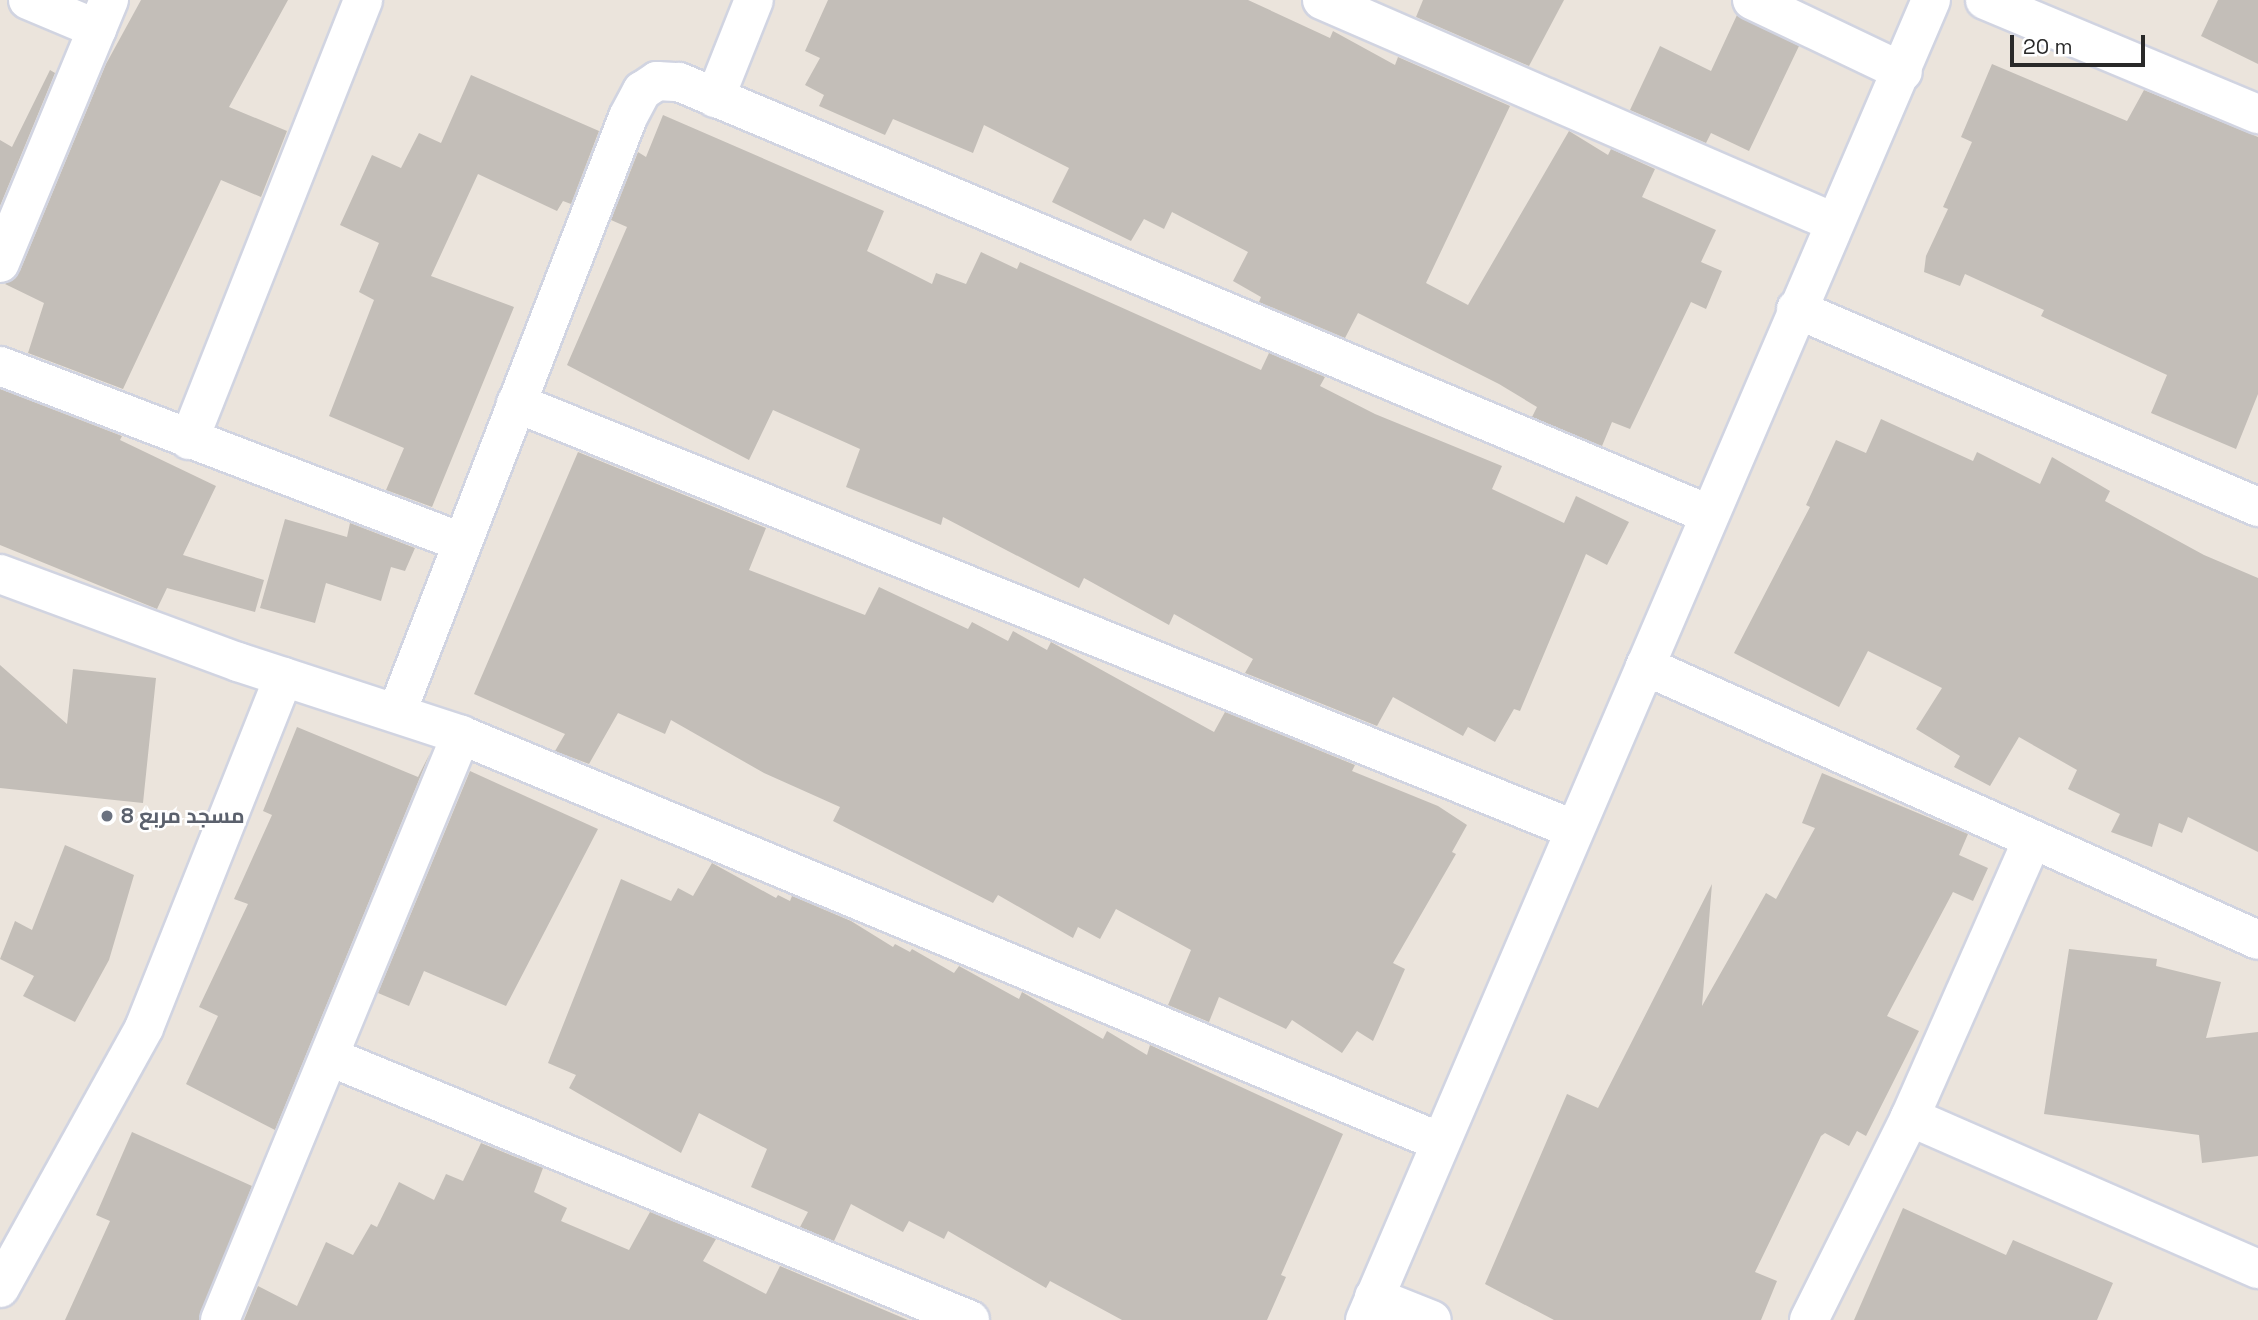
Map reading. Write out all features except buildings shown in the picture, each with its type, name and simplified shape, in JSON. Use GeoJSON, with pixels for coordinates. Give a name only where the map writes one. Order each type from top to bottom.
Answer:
{"type":"FeatureCollection","features":[{"type":"Feature","properties":{"kind":"street"},"geometry":{"type":"LineString","coordinates":[[0,263],[103,14],[28,0]]}},
{"type":"Feature","properties":{"kind":"street"},"geometry":{"type":"LineString","coordinates":[[189,440],[363,0]]}},
{"type":"Feature","properties":{"kind":"street"},"geometry":{"type":"LineString","coordinates":[[715,98],[754,0]]}},
{"type":"Feature","properties":{"kind":"street"},"geometry":{"type":"LineString","coordinates":[[1322,0],[1833,222]]}},
{"type":"Feature","properties":{"kind":"street"},"geometry":{"type":"LineString","coordinates":[[1752,0],[1903,72]]}},
{"type":"Feature","properties":{"kind":"street"},"geometry":{"type":"LineString","coordinates":[[1432,1320],[1370,1308],[1645,666],[1707,514],[1833,222],[1903,72],[1931,0]]}},
{"type":"Feature","properties":{"kind":"street"},"geometry":{"type":"LineString","coordinates":[[1985,0],[2258,114]]}},
{"type":"Feature","properties":{"kind":"street"},"geometry":{"type":"LineString","coordinates":[[397,712],[461,542],[642,91],[657,80],[679,82],[1707,514]]}},
{"type":"Feature","properties":{"kind":"street"},"geometry":{"type":"LineString","coordinates":[[1796,309],[2258,507]]}},
{"type":"Feature","properties":{"kind":"street"},"geometry":{"type":"LineString","coordinates":[[0,366],[461,542]]}},
{"type":"Feature","properties":{"kind":"street"},"geometry":{"type":"LineString","coordinates":[[516,404],[1573,829]]}},
{"type":"Feature","properties":{"kind":"street"},"geometry":{"type":"LineString","coordinates":[[0,574],[284,677],[461,735],[1440,1142]]}},
{"type":"Feature","properties":{"kind":"street"},"geometry":{"type":"LineString","coordinates":[[1645,666],[2258,940]]}},
{"type":"Feature","properties":{"kind":"street"},"geometry":{"type":"LineString","coordinates":[[5,1270],[145,1028],[284,677]]}},
{"type":"Feature","properties":{"kind":"street"},"geometry":{"type":"LineString","coordinates":[[220,1320],[461,735]]}},
{"type":"Feature","properties":{"kind":"street"},"geometry":{"type":"LineString","coordinates":[[1809,1320],[1910,1117],[2032,840]]}},
{"type":"Feature","properties":{"kind":"street"},"geometry":{"type":"LineString","coordinates":[[330,1057],[970,1320]]}},
{"type":"Feature","properties":{"kind":"street"},"geometry":{"type":"LineString","coordinates":[[1910,1117],[2258,1269]]}},
{"type":"Feature","properties":{"kind":"place","name":"مسجد مربع 8"},"geometry":{"type":"Point","coordinates":[107,816]}}]}
